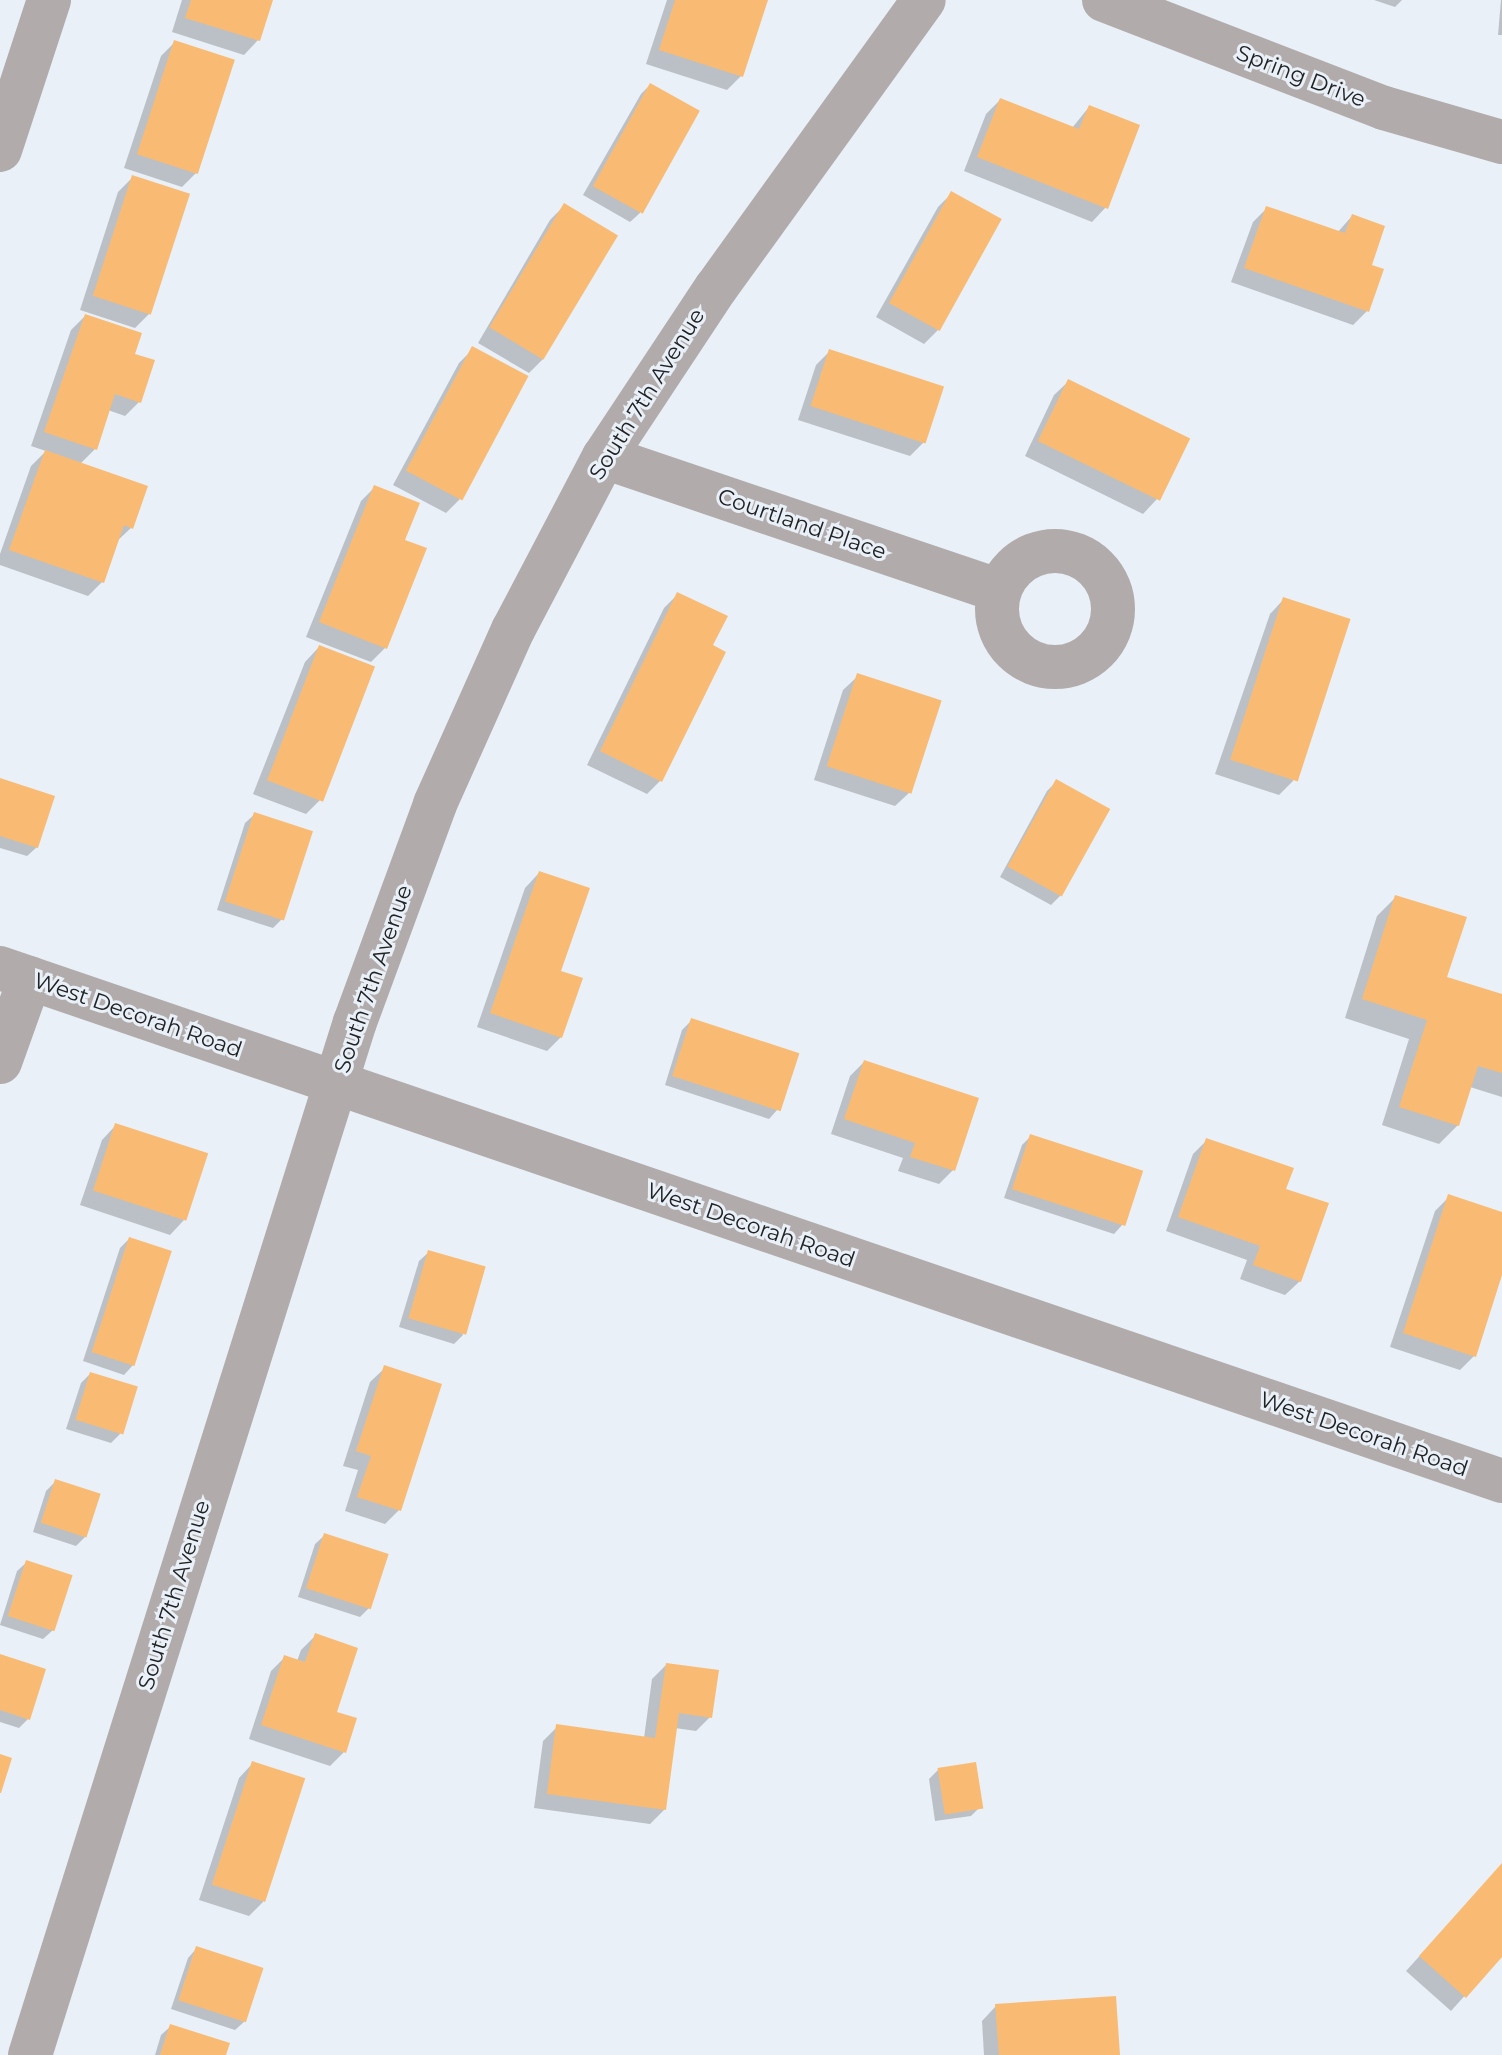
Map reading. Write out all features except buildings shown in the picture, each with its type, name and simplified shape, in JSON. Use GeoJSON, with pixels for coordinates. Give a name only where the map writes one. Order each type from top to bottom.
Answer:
{"type":"FeatureCollection","features":[{"type":"Feature","properties":{"kind":"street"},"geometry":{"type":"LineString","coordinates":[[0,150],[49,0]]}},
{"type":"Feature","properties":{"kind":"street","name":"South 7th Avenue"},"geometry":{"type":"LineString","coordinates":[[30,2055],[336,1084],[435,804],[513,630],[604,457],[716,288],[924,0]]}},
{"type":"Feature","properties":{"kind":"street","name":"Spring Drive"},"geometry":{"type":"LineString","coordinates":[[1104,0],[1384,108],[1502,142]]}},
{"type":"Feature","properties":{"kind":"street","name":"Courtland Place"},"geometry":{"type":"LineString","coordinates":[[604,457],[999,591]]}},
{"type":"Feature","properties":{"kind":"street"},"geometry":{"type":"LineString","coordinates":[[0,1062],[15,973]]}},
{"type":"Feature","properties":{"kind":"street","name":"West Decorah Road"},"geometry":{"type":"LineString","coordinates":[[15,973],[1502,1481]]}}]}
